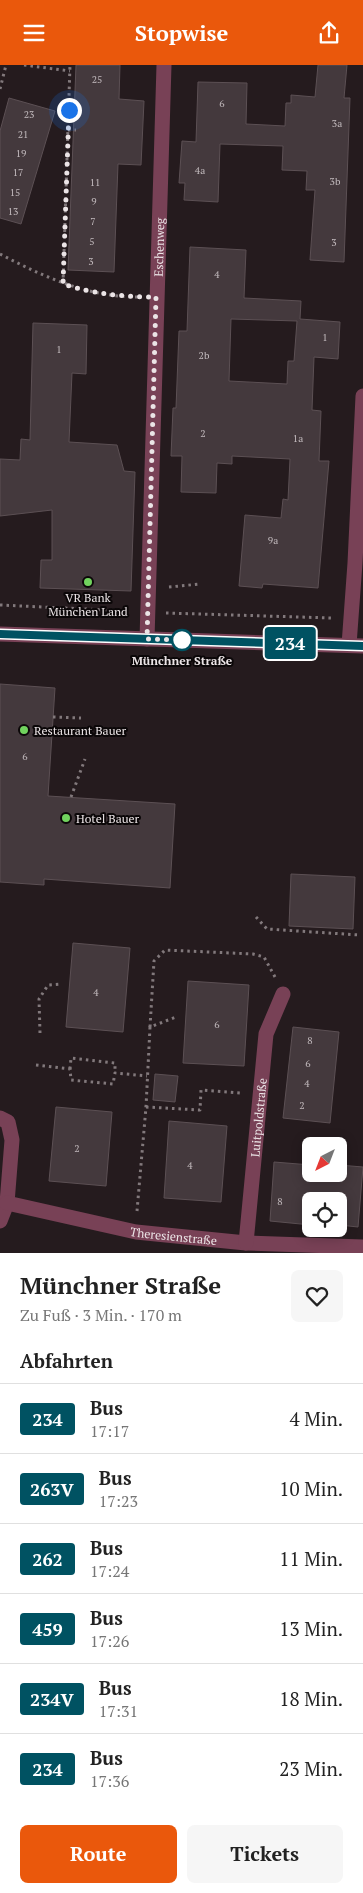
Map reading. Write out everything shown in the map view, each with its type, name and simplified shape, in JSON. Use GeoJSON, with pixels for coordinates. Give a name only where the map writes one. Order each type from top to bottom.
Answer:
{"type":"FeatureCollection","features":[{"type":"Feature","properties":{"kind":"street","name":"Eschenweg"},"geometry":{"type":"LineString","coordinates":[[147,639],[164,65]]}},
{"type":"Feature","properties":{"kind":"street"},"geometry":{"type":"LineString","coordinates":[[0,634],[356,646],[350,619],[363,396]]}},
{"type":"Feature","properties":{"kind":"street","name":"Luitpoldstraße"},"geometry":{"type":"LineString","coordinates":[[246,1243],[266,1034],[283,994]]}},
{"type":"Feature","properties":{"kind":"street"},"geometry":{"type":"LineString","coordinates":[[0,1118],[8,1122],[12,1140],[7,1203],[0,1221]]}},
{"type":"Feature","properties":{"kind":"street","name":"Theresienstraße"},"geometry":{"type":"LineString","coordinates":[[7,1203],[136,1232],[246,1243],[363,1247]]}},
{"type":"Feature","properties":{"kind":"path"},"geometry":{"type":"LineString","coordinates":[[0,89],[6,65]]}},
{"type":"Feature","properties":{"kind":"path"},"geometry":{"type":"LineString","coordinates":[[24,65],[70,71]]}},
{"type":"Feature","properties":{"kind":"path"},"geometry":{"type":"LineString","coordinates":[[63,284],[70,65]]}},
{"type":"Feature","properties":{"kind":"path"},"geometry":{"type":"LineString","coordinates":[[68,130],[76,130]]}},
{"type":"Feature","properties":{"kind":"path"},"geometry":{"type":"LineString","coordinates":[[0,255],[63,284],[102,294],[156,297]]}},
{"type":"Feature","properties":{"kind":"path"},"geometry":{"type":"LineString","coordinates":[[148,586],[172,587],[200,584]]}},
{"type":"Feature","properties":{"kind":"path"},"geometry":{"type":"LineString","coordinates":[[0,605],[350,619]]}},
{"type":"Feature","properties":{"kind":"path"},"geometry":{"type":"LineString","coordinates":[[53,717],[81,718]]}},
{"type":"Feature","properties":{"kind":"path"},"geometry":{"type":"LineString","coordinates":[[71,797],[85,759]]}},
{"type":"Feature","properties":{"kind":"path"},"geometry":{"type":"LineString","coordinates":[[256,917],[267,929],[360,935]]}},
{"type":"Feature","properties":{"kind":"path"},"geometry":{"type":"LineString","coordinates":[[136,1232],[146,1107],[154,961],[165,950],[253,954],[264,957],[283,994]]}},
{"type":"Feature","properties":{"kind":"path"},"geometry":{"type":"LineString","coordinates":[[40,1033],[40,999],[48,985],[62,984]]}},
{"type":"Feature","properties":{"kind":"path"},"geometry":{"type":"LineString","coordinates":[[150,1027],[176,1017]]}},
{"type":"Feature","properties":{"kind":"path"},"geometry":{"type":"LineString","coordinates":[[71,1058],[115,1063],[113,1084],[71,1080],[70,1069],[71,1058]]}},
{"type":"Feature","properties":{"kind":"path"},"geometry":{"type":"LineString","coordinates":[[36,1065],[70,1069]]}},
{"type":"Feature","properties":{"kind":"path"},"geometry":{"type":"LineString","coordinates":[[114,1073],[147,1076]]}},
{"type":"Feature","properties":{"kind":"path"},"geometry":{"type":"LineString","coordinates":[[146,1107],[200,1110],[201,1090],[261,1095]]}},
{"type":"Feature","properties":{"kind":"building"},"geometry":{"type":"Polygon","coordinates":[[[76,65],[120,65],[119,99],[144,101],[141,165],[118,164],[114,272],[68,270],[76,65]]]}},
{"type":"Feature","properties":{"kind":"building"},"geometry":{"type":"Polygon","coordinates":[[[318,65],[347,65],[344,98],[350,98],[344,262],[310,260],[315,190],[306,190],[307,171],[282,170],[283,146],[220,144],[218,202],[184,200],[185,183],[179,183],[182,141],[196,142],[198,82],[247,83],[246,124],[285,126],[286,103],[291,103],[291,95],[315,97],[318,65]]]}},
{"type":"Feature","properties":{"kind":"building"},"geometry":{"type":"Polygon","coordinates":[[[9,98],[55,111],[21,224],[0,218],[0,131],[9,98]]]}},
{"type":"Feature","properties":{"kind":"building"},"geometry":{"type":"Polygon","coordinates":[[[190,247],[246,250],[244,298],[301,301],[300,319],[340,322],[338,359],[314,357],[312,410],[321,411],[319,461],[329,461],[318,588],[263,584],[262,588],[239,586],[245,515],[281,518],[283,499],[288,500],[290,459],[232,456],[232,464],[217,463],[216,493],[181,492],[182,456],[171,456],[173,408],[176,408],[179,331],[187,331],[190,247]],[[231,319],[229,381],[287,384],[288,361],[294,361],[297,321],[231,319]]]}},
{"type":"Feature","properties":{"kind":"building"},"geometry":{"type":"Polygon","coordinates":[[[33,323],[87,325],[86,374],[72,373],[69,442],[117,445],[124,471],[135,472],[131,591],[40,588],[41,560],[52,560],[52,510],[0,516],[0,459],[20,460],[21,439],[30,440],[33,323]]]}},
{"type":"Feature","properties":{"kind":"building"},"geometry":{"type":"Polygon","coordinates":[[[0,684],[55,688],[48,796],[175,804],[170,888],[44,879],[44,885],[0,882],[0,684]]]}},
{"type":"Feature","properties":{"kind":"building"},"geometry":{"type":"Polygon","coordinates":[[[291,874],[355,877],[353,929],[289,926],[291,874]]]}},
{"type":"Feature","properties":{"kind":"building"},"geometry":{"type":"Polygon","coordinates":[[[73,943],[130,948],[123,1032],[66,1027],[73,943]]]}},
{"type":"Feature","properties":{"kind":"building"},"geometry":{"type":"Polygon","coordinates":[[[188,981],[249,985],[244,1066],[183,1063],[188,981]]]}},
{"type":"Feature","properties":{"kind":"building"},"geometry":{"type":"Polygon","coordinates":[[[293,1027],[339,1032],[330,1123],[283,1118],[293,1027]]]}},
{"type":"Feature","properties":{"kind":"building"},"geometry":{"type":"Polygon","coordinates":[[[155,1074],[178,1076],[175,1102],[153,1100],[155,1074]]]}},
{"type":"Feature","properties":{"kind":"building"},"geometry":{"type":"Polygon","coordinates":[[[56,1107],[112,1112],[106,1186],[49,1181],[56,1107]]]}},
{"type":"Feature","properties":{"kind":"building"},"geometry":{"type":"Polygon","coordinates":[[[169,1121],[227,1126],[221,1202],[164,1198],[169,1121]]]}},
{"type":"Feature","properties":{"kind":"building"},"geometry":{"type":"Polygon","coordinates":[[[274,1162],[302,1164],[302,1183],[348,1183],[348,1166],[363,1167],[358,1227],[347,1226],[347,1192],[302,1192],[302,1224],[270,1221],[274,1162]]]}},
{"type":"Feature","properties":{"kind":"bus line","name":"234"},"geometry":{"type":"LineString","coordinates":[[0,634],[363,646]]}},
{"type":"Feature","properties":{"kind":"place","name":"VR Bank München Land"},"geometry":{"type":"Point","coordinates":[88,582]}},
{"type":"Feature","properties":{"kind":"place","name":"Münchner Straße"},"geometry":{"type":"Point","coordinates":[182,640]}},
{"type":"Feature","properties":{"kind":"place","name":"Restaurant Bauer"},"geometry":{"type":"Point","coordinates":[24,730]}},
{"type":"Feature","properties":{"kind":"place","name":"Hotel Bauer"},"geometry":{"type":"Point","coordinates":[66,818]}},
{"type":"Feature","properties":{"kind":"route"},"geometry":{"type":"LineString","coordinates":[[69,110],[63,284],[102,294],[156,297],[147,639],[182,640]]}}]}
